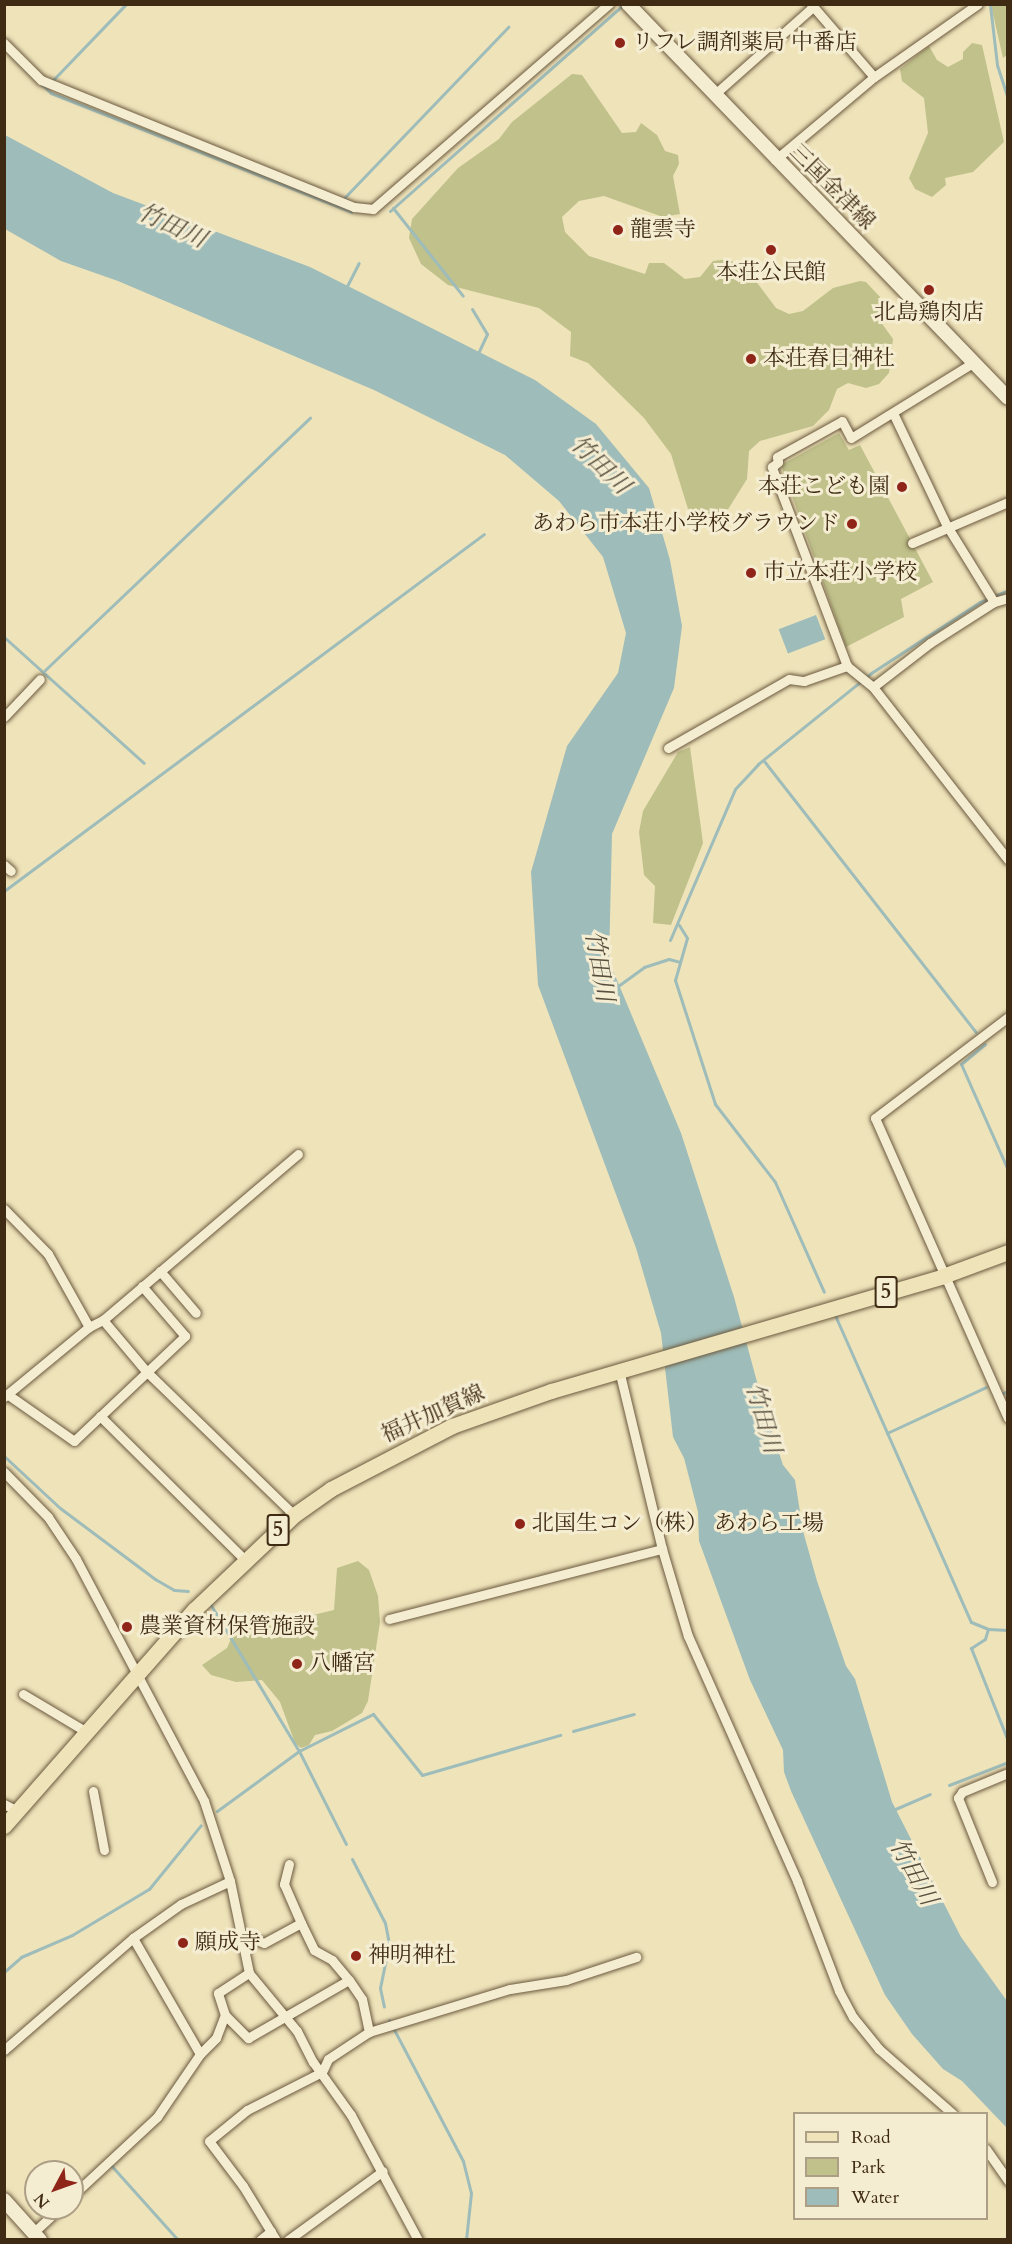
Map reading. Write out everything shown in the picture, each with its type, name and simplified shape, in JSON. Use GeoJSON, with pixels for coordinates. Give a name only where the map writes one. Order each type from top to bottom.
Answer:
{"type":"FeatureCollection","features":[{"type":"Feature","properties":{"kind":"main road","name":"三国金津線"},"geometry":{"type":"LineString","coordinates":[[629,5],[716,93],[775,160],[1008,398]]}},
{"type":"Feature","properties":{"kind":"main road","name":"福井加賀線"},"geometry":{"type":"LineString","coordinates":[[4,1826],[11,1808],[86,1731],[136,1672],[294,1515],[331,1489],[452,1426],[619,1370],[943,1276],[1008,1252]]}},
{"type":"Feature","properties":{"kind":"main road"},"geometry":{"type":"LineString","coordinates":[[4,2200],[37,2236]]}},
{"type":"Feature","properties":{"kind":"street"},"geometry":{"type":"LineString","coordinates":[[4,43],[41,80],[354,207],[373,209],[609,4]]}},
{"type":"Feature","properties":{"kind":"street"},"geometry":{"type":"LineString","coordinates":[[775,160],[874,77],[978,4]]}},
{"type":"Feature","properties":{"kind":"street"},"geometry":{"type":"LineString","coordinates":[[716,93],[812,6],[874,77]]}},
{"type":"Feature","properties":{"kind":"street"},"geometry":{"type":"LineString","coordinates":[[974,362],[851,438],[842,421],[777,457],[778,462],[772,467],[847,666],[873,687],[1008,860]]}},
{"type":"Feature","properties":{"kind":"street"},"geometry":{"type":"LineString","coordinates":[[893,413],[947,526],[994,602]]}},
{"type":"Feature","properties":{"kind":"street"},"geometry":{"type":"LineString","coordinates":[[912,543],[947,526],[1008,502]]}},
{"type":"Feature","properties":{"kind":"street"},"geometry":{"type":"LineString","coordinates":[[873,687],[930,643],[994,602],[1008,598]]}},
{"type":"Feature","properties":{"kind":"street"},"geometry":{"type":"LineString","coordinates":[[668,748],[789,679],[804,681],[847,666]]}},
{"type":"Feature","properties":{"kind":"street"},"geometry":{"type":"LineString","coordinates":[[4,717],[40,679]]}},
{"type":"Feature","properties":{"kind":"street"},"geometry":{"type":"LineString","coordinates":[[1008,1017],[875,1118],[943,1276],[1008,1418]]}},
{"type":"Feature","properties":{"kind":"street"},"geometry":{"type":"LineString","coordinates":[[142,1287],[184,1336],[74,1441],[6,1396],[89,1327],[103,1320],[298,1154]]}},
{"type":"Feature","properties":{"kind":"street"},"geometry":{"type":"LineString","coordinates":[[4,1209],[48,1254],[89,1327]]}},
{"type":"Feature","properties":{"kind":"street"},"geometry":{"type":"LineString","coordinates":[[160,1271],[196,1313]]}},
{"type":"Feature","properties":{"kind":"street"},"geometry":{"type":"LineString","coordinates":[[103,1320],[146,1371],[294,1515]]}},
{"type":"Feature","properties":{"kind":"street"},"geometry":{"type":"LineString","coordinates":[[619,1370],[662,1549],[688,1636],[788,1860],[839,1991],[853,2017],[879,2049],[951,2112]]}},
{"type":"Feature","properties":{"kind":"street"},"geometry":{"type":"LineString","coordinates":[[100,1416],[246,1561]]}},
{"type":"Feature","properties":{"kind":"street"},"geometry":{"type":"LineString","coordinates":[[4,1472],[48,1517],[76,1559],[204,1801],[230,1881],[243,1935],[249,1973],[284,2016],[322,2072],[383,2171],[418,2240]]}},
{"type":"Feature","properties":{"kind":"street"},"geometry":{"type":"LineString","coordinates":[[389,1619],[662,1549]]}},
{"type":"Feature","properties":{"kind":"street"},"geometry":{"type":"LineString","coordinates":[[23,1694],[86,1731]]}},
{"type":"Feature","properties":{"kind":"street"},"geometry":{"type":"LineString","coordinates":[[992,1882],[958,1798],[962,1791],[1008,1773]]}},
{"type":"Feature","properties":{"kind":"street"},"geometry":{"type":"LineString","coordinates":[[93,1791],[104,1850]]}},
{"type":"Feature","properties":{"kind":"street"},"geometry":{"type":"LineString","coordinates":[[289,1864],[284,1884],[301,1923],[314,1950],[332,1960],[362,1999],[369,2032]]}},
{"type":"Feature","properties":{"kind":"street"},"geometry":{"type":"LineString","coordinates":[[4,2050],[133,1938],[181,1904],[230,1881]]}},
{"type":"Feature","properties":{"kind":"street"},"geometry":{"type":"LineString","coordinates":[[243,1935],[264,1942],[301,1923]]}},
{"type":"Feature","properties":{"kind":"street"},"geometry":{"type":"LineString","coordinates":[[133,1938],[200,2054]]}},
{"type":"Feature","properties":{"kind":"street"},"geometry":{"type":"LineString","coordinates":[[260,2240],[273,2235],[209,2141],[248,2110],[322,2072],[328,2060],[369,2032],[510,1989],[566,1980],[636,1957]]}},
{"type":"Feature","properties":{"kind":"street"},"geometry":{"type":"LineString","coordinates":[[249,1973],[218,1993],[225,2015],[248,2038],[349,1980]]}},
{"type":"Feature","properties":{"kind":"street"},"geometry":{"type":"LineString","coordinates":[[84,2185],[157,2117],[200,2054],[216,2038],[225,2015]]}},
{"type":"Feature","properties":{"kind":"street"},"geometry":{"type":"LineString","coordinates":[[988,2151],[1008,2181]]}},
{"type":"Feature","properties":{"kind":"street"},"geometry":{"type":"LineString","coordinates":[[288,2240],[383,2171]]}},
{"type":"Feature","properties":{"kind":"street"},"geometry":{"type":"LineString","coordinates":[[37,2236],[50,2220]]}},
{"type":"Feature","properties":{"kind":"green space"},"geometry":{"type":"Polygon","coordinates":[[[991,5],[1007,5],[1007,55],[1003,58],[991,5]]]}},
{"type":"Feature","properties":{"kind":"green space"},"geometry":{"type":"Polygon","coordinates":[[[972,43],[982,45],[1004,142],[973,172],[945,178],[946,185],[932,197],[915,189],[909,178],[928,133],[924,98],[902,81],[900,69],[929,46],[937,60],[948,67],[963,59],[963,52],[972,43]]]}},
{"type":"Feature","properties":{"kind":"green space"},"geometry":{"type":"Polygon","coordinates":[[[572,74],[582,75],[622,133],[636,132],[641,123],[657,135],[665,151],[678,155],[679,164],[673,176],[680,214],[663,217],[604,196],[579,201],[562,217],[565,232],[589,256],[645,274],[649,263],[664,263],[685,279],[700,277],[713,261],[729,259],[749,272],[776,308],[789,314],[803,311],[833,288],[860,281],[866,282],[880,297],[878,318],[893,339],[889,373],[879,384],[866,388],[848,383],[837,389],[829,410],[813,426],[760,441],[749,451],[747,479],[727,511],[705,518],[688,509],[671,454],[644,418],[588,363],[570,356],[571,332],[539,308],[448,285],[421,264],[409,238],[412,219],[458,168],[499,139],[512,122],[572,74]]]}},
{"type":"Feature","properties":{"kind":"green space","name":"あわら市本荘小学校グラウンド"},"geometry":{"type":"Polygon","coordinates":[[[839,433],[849,450],[860,445],[933,582],[901,599],[904,617],[846,647],[781,465],[839,433]]]}},
{"type":"Feature","properties":{"kind":"green space"},"geometry":{"type":"Polygon","coordinates":[[[690,747],[703,843],[671,925],[653,923],[655,886],[644,875],[639,832],[643,811],[678,752],[690,747]]]}},
{"type":"Feature","properties":{"kind":"green space"},"geometry":{"type":"Polygon","coordinates":[[[358,1561],[369,1570],[378,1596],[380,1622],[368,1701],[362,1713],[332,1731],[315,1735],[309,1745],[301,1748],[295,1743],[280,1702],[262,1680],[236,1682],[211,1675],[202,1665],[227,1648],[233,1634],[248,1617],[259,1616],[275,1630],[286,1631],[309,1616],[334,1610],[337,1568],[358,1561]]]}},
{"type":"Feature","properties":{"kind":"water","name":"竹田川"},"geometry":{"type":"Polygon","coordinates":[[[5,135],[113,193],[310,267],[535,380],[596,424],[649,488],[670,560],[682,626],[674,688],[612,834],[609,961],[681,1133],[734,1297],[763,1404],[783,1465],[795,1480],[803,1531],[817,1581],[846,1666],[855,1679],[892,1802],[961,1937],[1007,2001],[1007,2128],[962,2081],[943,2069],[912,2034],[885,1995],[791,1791],[784,1772],[783,1750],[750,1680],[699,1541],[698,1512],[684,1458],[673,1437],[661,1333],[636,1248],[538,985],[531,872],[567,746],[618,673],[626,633],[603,557],[559,501],[505,455],[374,390],[118,281],[61,261],[5,229],[5,135]]]}},
{"type":"Feature","properties":{"kind":"water"},"geometry":{"type":"Polygon","coordinates":[[[816,615],[825,639],[788,654],[779,629],[816,615]]]}},
{"type":"Feature","properties":{"kind":"waterway"},"geometry":{"type":"LineString","coordinates":[[52,81],[126,4]]}},
{"type":"Feature","properties":{"kind":"waterway"},"geometry":{"type":"LineString","coordinates":[[390,211],[624,4]]}},
{"type":"Feature","properties":{"kind":"waterway"},"geometry":{"type":"LineString","coordinates":[[990,5],[997,65],[1008,99]]}},
{"type":"Feature","properties":{"kind":"waterway"},"geometry":{"type":"LineString","coordinates":[[345,197],[508,27]]}},
{"type":"Feature","properties":{"kind":"waterway"},"geometry":{"type":"LineString","coordinates":[[40,83],[51,93],[351,212]]}},
{"type":"Feature","properties":{"kind":"waterway"},"geometry":{"type":"LineString","coordinates":[[393,208],[463,296]]}},
{"type":"Feature","properties":{"kind":"waterway"},"geometry":{"type":"LineString","coordinates":[[346,288],[359,263]]}},
{"type":"Feature","properties":{"kind":"waterway"},"geometry":{"type":"LineString","coordinates":[[472,309],[487,334],[477,355]]}},
{"type":"Feature","properties":{"kind":"waterway"},"geometry":{"type":"LineString","coordinates":[[45,670],[310,418]]}},
{"type":"Feature","properties":{"kind":"waterway"},"geometry":{"type":"LineString","coordinates":[[4,891],[484,534]]}},
{"type":"Feature","properties":{"kind":"waterway"},"geometry":{"type":"LineString","coordinates":[[670,940],[735,789],[758,764],[871,673],[980,602],[1008,590]]}},
{"type":"Feature","properties":{"kind":"waterway"},"geometry":{"type":"LineString","coordinates":[[4,637],[144,763]]}},
{"type":"Feature","properties":{"kind":"waterway"},"geometry":{"type":"LineString","coordinates":[[764,761],[976,1032]]}},
{"type":"Feature","properties":{"kind":"waterway"},"geometry":{"type":"LineString","coordinates":[[679,925],[687,938],[675,980],[715,1104],[775,1182],[824,1292]]}},
{"type":"Feature","properties":{"kind":"waterway","name":"竹田川"},"geometry":{"type":"LineString","coordinates":[[618,986],[644,967],[669,959],[680,962]]}},
{"type":"Feature","properties":{"kind":"waterway"},"geometry":{"type":"LineString","coordinates":[[985,1044],[961,1064],[1008,1170]]}},
{"type":"Feature","properties":{"kind":"waterway"},"geometry":{"type":"LineString","coordinates":[[834,1313],[971,1622],[988,1629],[985,1639],[971,1648],[1008,1741]]}},
{"type":"Feature","properties":{"kind":"waterway"},"geometry":{"type":"LineString","coordinates":[[887,1433],[986,1387]]}},
{"type":"Feature","properties":{"kind":"waterway"},"geometry":{"type":"LineString","coordinates":[[1003,1393],[1008,1391]]}},
{"type":"Feature","properties":{"kind":"waterway"},"geometry":{"type":"LineString","coordinates":[[4,1456],[60,1508],[155,1579],[174,1590],[188,1591]]}},
{"type":"Feature","properties":{"kind":"waterway"},"geometry":{"type":"LineString","coordinates":[[209,1602],[299,1751],[346,1844]]}},
{"type":"Feature","properties":{"kind":"waterway"},"geometry":{"type":"LineString","coordinates":[[988,1629],[1008,1630]]}},
{"type":"Feature","properties":{"kind":"waterway"},"geometry":{"type":"LineString","coordinates":[[217,1811],[299,1751],[373,1714],[422,1775],[560,1735]]}},
{"type":"Feature","properties":{"kind":"waterway"},"geometry":{"type":"LineString","coordinates":[[573,1731],[634,1714]]}},
{"type":"Feature","properties":{"kind":"waterway"},"geometry":{"type":"LineString","coordinates":[[949,1785],[1008,1762]]}},
{"type":"Feature","properties":{"kind":"waterway"},"geometry":{"type":"LineString","coordinates":[[893,1810],[930,1794]]}},
{"type":"Feature","properties":{"kind":"waterway"},"geometry":{"type":"LineString","coordinates":[[4,1972],[21,1957],[72,1935],[149,1889],[201,1825]]}},
{"type":"Feature","properties":{"kind":"waterway"},"geometry":{"type":"LineString","coordinates":[[352,1859],[385,1923],[389,1944],[380,1988],[384,2007]]}},
{"type":"Feature","properties":{"kind":"waterway"},"geometry":{"type":"LineString","coordinates":[[389,2020],[463,2161],[471,2193],[466,2240]]}},
{"type":"Feature","properties":{"kind":"waterway"},"geometry":{"type":"LineString","coordinates":[[109,2163],[178,2240]]}},
{"type":"Feature","properties":{"kind":"place","name":"リフレ調剤薬局 中番店"},"geometry":{"type":"Point","coordinates":[620,43]}},
{"type":"Feature","properties":{"kind":"place","name":"龍雲寺"},"geometry":{"type":"Point","coordinates":[618,230]}},
{"type":"Feature","properties":{"kind":"place","name":"本荘公民館"},"geometry":{"type":"Point","coordinates":[771,250]}},
{"type":"Feature","properties":{"kind":"place","name":"北島鶏肉店"},"geometry":{"type":"Point","coordinates":[929,290]}},
{"type":"Feature","properties":{"kind":"place","name":"本荘春日神社"},"geometry":{"type":"Point","coordinates":[751,359]}},
{"type":"Feature","properties":{"kind":"place","name":"本荘こども園"},"geometry":{"type":"Point","coordinates":[902,487]}},
{"type":"Feature","properties":{"kind":"place","name":"あわら市本荘小学校グラウンド"},"geometry":{"type":"Point","coordinates":[852,524]}},
{"type":"Feature","properties":{"kind":"place","name":"市立本荘小学校"},"geometry":{"type":"Point","coordinates":[751,573]}},
{"type":"Feature","properties":{"kind":"place","name":"北国生コン（株） あわら工場"},"geometry":{"type":"Point","coordinates":[520,1524]}},
{"type":"Feature","properties":{"kind":"place","name":"農業資材保管施設"},"geometry":{"type":"Point","coordinates":[127,1627]}},
{"type":"Feature","properties":{"kind":"place","name":"八幡宮"},"geometry":{"type":"Point","coordinates":[297,1664]}},
{"type":"Feature","properties":{"kind":"place","name":"願成寺"},"geometry":{"type":"Point","coordinates":[183,1943]}},
{"type":"Feature","properties":{"kind":"place","name":"神明神社"},"geometry":{"type":"Point","coordinates":[356,1956]}}]}
